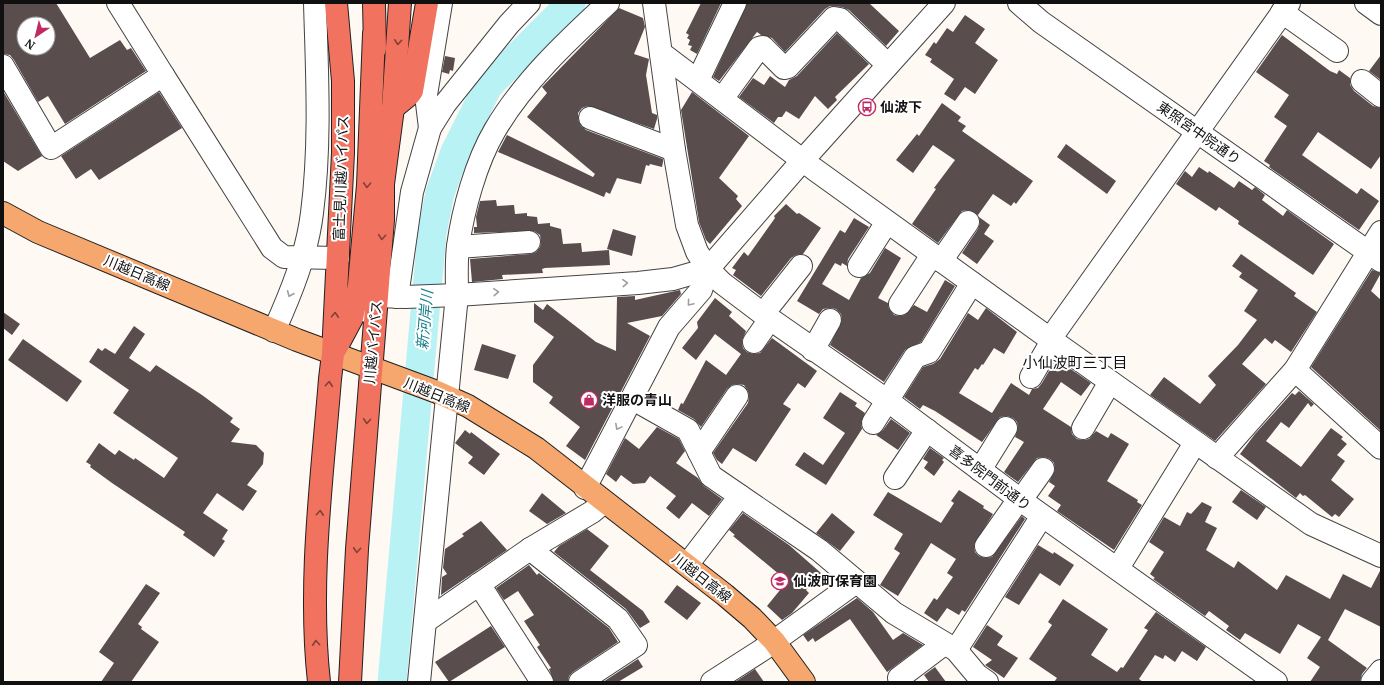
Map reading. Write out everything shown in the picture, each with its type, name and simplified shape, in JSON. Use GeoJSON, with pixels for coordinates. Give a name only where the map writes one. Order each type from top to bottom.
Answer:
{"type":"FeatureCollection","features":[{"type":"Feature","properties":{"kind":"highway","name":"富士見川越バイパス"},"geometry":{"type":"LineString","coordinates":[[333,354],[342,205],[343,81],[336,3]]}},
{"type":"Feature","properties":{"kind":"highway"},"geometry":{"type":"LineString","coordinates":[[343,81],[346,3]]}},
{"type":"Feature","properties":{"kind":"highway"},"geometry":{"type":"LineString","coordinates":[[319,682],[315,629],[316,579],[328,395],[333,354],[352,318],[359,285],[368,185],[374,3]]}},
{"type":"Feature","properties":{"kind":"highway","name":"川越バイパス"},"geometry":{"type":"LineString","coordinates":[[350,682],[358,542],[371,368],[393,297],[384,220],[383,184],[393,108],[400,3]]}},
{"type":"Feature","properties":{"kind":"highway"},"geometry":{"type":"LineString","coordinates":[[393,108],[410,95],[412,91],[427,3]]}},
{"type":"Feature","properties":{"kind":"highway"},"geometry":{"type":"LineString","coordinates":[[374,34],[383,184]]}},
{"type":"Feature","properties":{"kind":"main road","name":"川越日高線"},"geometry":{"type":"LineString","coordinates":[[3,213],[38,232],[274,331],[442,394],[485,415],[536,448],[585,488],[687,565],[752,618],[774,640],[804,682]]}},
{"type":"Feature","properties":{"kind":"street"},"geometry":{"type":"LineString","coordinates":[[118,3],[272,248],[284,257],[338,258]]}},
{"type":"Feature","properties":{"kind":"street"},"geometry":{"type":"LineString","coordinates":[[274,331],[294,284],[312,214],[316,164],[317,88],[315,3]]}},
{"type":"Feature","properties":{"kind":"street"},"geometry":{"type":"LineString","coordinates":[[430,128],[426,95],[440,3]]}},
{"type":"Feature","properties":{"kind":"street"},"geometry":{"type":"LineString","coordinates":[[333,354],[393,297],[412,192],[430,128],[455,92],[509,24],[529,3]]}},
{"type":"Feature","properties":{"kind":"street"},"geometry":{"type":"LineString","coordinates":[[419,682],[426,621],[450,295],[469,196],[481,161],[494,131],[520,94],[579,30],[608,3]]}},
{"type":"Feature","properties":{"kind":"street","name":"喜多院門前通り"},"geometry":{"type":"LineString","coordinates":[[654,3],[674,150],[687,225],[697,252],[708,269],[722,283],[767,317],[927,430],[1042,516],[1118,568],[1276,682]]}},
{"type":"Feature","properties":{"kind":"street"},"geometry":{"type":"LineString","coordinates":[[698,80],[735,3]]}},
{"type":"Feature","properties":{"kind":"street"},"geometry":{"type":"LineString","coordinates":[[585,488],[633,399],[669,327],[701,290],[708,269],[802,161],[944,3]]}},
{"type":"Feature","properties":{"kind":"street","name":"東照宮中院通り"},"geometry":{"type":"LineString","coordinates":[[1019,3],[1041,22],[1197,130],[1375,257]]}},
{"type":"Feature","properties":{"kind":"street"},"geometry":{"type":"LineString","coordinates":[[1366,3],[1381,14]]}},
{"type":"Feature","properties":{"kind":"street"},"geometry":{"type":"LineString","coordinates":[[1031,377],[1051,340],[1197,130],[1286,8],[1337,51]]}},
{"type":"Feature","properties":{"kind":"street"},"geometry":{"type":"LineString","coordinates":[[722,99],[759,48],[763,47],[784,68],[788,67],[834,18],[840,18],[888,65]]}},
{"type":"Feature","properties":{"kind":"street"},"geometry":{"type":"LineString","coordinates":[[661,53],[802,161],[1195,443],[1312,524],[1378,549]]}},
{"type":"Feature","properties":{"kind":"street"},"geometry":{"type":"LineString","coordinates":[[3,66],[51,148],[163,75]]}},
{"type":"Feature","properties":{"kind":"street"},"geometry":{"type":"LineString","coordinates":[[1362,82],[1381,96]]}},
{"type":"Feature","properties":{"kind":"street"},"geometry":{"type":"LineString","coordinates":[[590,118],[674,150]]}},
{"type":"Feature","properties":{"kind":"street"},"geometry":{"type":"LineString","coordinates":[[859,266],[887,222]]}},
{"type":"Feature","properties":{"kind":"street"},"geometry":{"type":"LineString","coordinates":[[900,304],[968,222]]}},
{"type":"Feature","properties":{"kind":"street"},"geometry":{"type":"LineString","coordinates":[[1217,458],[1295,370],[1375,257],[1381,232]]}},
{"type":"Feature","properties":{"kind":"street"},"geometry":{"type":"LineString","coordinates":[[458,247],[529,242]]}},
{"type":"Feature","properties":{"kind":"street"},"geometry":{"type":"LineString","coordinates":[[754,342],[767,317],[801,266]]}},
{"type":"Feature","properties":{"kind":"street"},"geometry":{"type":"LineString","coordinates":[[393,297],[450,295],[638,283],[673,279],[708,269]]}},
{"type":"Feature","properties":{"kind":"street"},"geometry":{"type":"LineString","coordinates":[[873,424],[915,357],[929,352],[972,283]]}},
{"type":"Feature","properties":{"kind":"street"},"geometry":{"type":"LineString","coordinates":[[813,350],[830,320]]}},
{"type":"Feature","properties":{"kind":"street"},"geometry":{"type":"LineString","coordinates":[[1295,370],[1381,448]]}},
{"type":"Feature","properties":{"kind":"street"},"geometry":{"type":"LineString","coordinates":[[1083,428],[1110,382]]}},
{"type":"Feature","properties":{"kind":"street"},"geometry":{"type":"LineString","coordinates":[[699,452],[737,396]]}},
{"type":"Feature","properties":{"kind":"street"},"geometry":{"type":"LineString","coordinates":[[633,399],[688,430],[711,476],[819,550],[894,613],[950,647],[977,675],[987,682]]}},
{"type":"Feature","properties":{"kind":"street"},"geometry":{"type":"LineString","coordinates":[[980,470],[1006,428]]}},
{"type":"Feature","properties":{"kind":"street"},"geometry":{"type":"LineString","coordinates":[[895,478],[927,430]]}},
{"type":"Feature","properties":{"kind":"street"},"geometry":{"type":"LineString","coordinates":[[1118,568],[1195,443]]}},
{"type":"Feature","properties":{"kind":"street"},"geometry":{"type":"LineString","coordinates":[[986,546],[1043,469]]}},
{"type":"Feature","properties":{"kind":"street"},"geometry":{"type":"LineString","coordinates":[[687,565],[740,496]]}},
{"type":"Feature","properties":{"kind":"street"},"geometry":{"type":"LineString","coordinates":[[426,621],[530,549],[592,512],[604,502]]}},
{"type":"Feature","properties":{"kind":"street"},"geometry":{"type":"LineString","coordinates":[[899,678],[950,647],[1042,516]]}},
{"type":"Feature","properties":{"kind":"street"},"geometry":{"type":"LineString","coordinates":[[530,549],[618,619],[636,645],[580,682]]}},
{"type":"Feature","properties":{"kind":"street"},"geometry":{"type":"LineString","coordinates":[[712,682],[856,582]]}},
{"type":"Feature","properties":{"kind":"street"},"geometry":{"type":"LineString","coordinates":[[479,584],[542,682]]}},
{"type":"Feature","properties":{"kind":"street"},"geometry":{"type":"LineString","coordinates":[[1372,682],[1381,671]]}},
{"type":"Feature","properties":{"kind":"building"},"geometry":{"type":"Polygon","coordinates":[[[3,3],[56,3],[90,58],[120,40],[127,50],[131,48],[146,71],[65,124],[48,96],[38,102],[10,55],[3,54],[3,3]]]}},
{"type":"Feature","properties":{"kind":"building"},"geometry":{"type":"Polygon","coordinates":[[[701,3],[721,3],[697,54],[690,50],[692,46],[688,45],[690,40],[687,38],[689,35],[686,33],[701,3]]]}},
{"type":"Feature","properties":{"kind":"building"},"geometry":{"type":"Polygon","coordinates":[[[747,3],[869,3],[899,31],[886,46],[849,10],[842,7],[830,6],[825,9],[785,52],[772,38],[761,35],[757,32],[719,81],[713,77],[747,3]]]}},
{"type":"Feature","properties":{"kind":"building"},"geometry":{"type":"Polygon","coordinates":[[[619,8],[643,18],[645,27],[634,54],[649,59],[646,75],[652,113],[657,115],[654,129],[588,106],[582,108],[578,113],[578,120],[581,126],[586,130],[663,159],[663,162],[662,167],[650,164],[649,166],[646,165],[641,184],[617,178],[610,194],[606,192],[604,197],[498,152],[507,135],[593,177],[595,174],[527,117],[547,93],[542,87],[619,8]]]}},
{"type":"Feature","properties":{"kind":"building"},"geometry":{"type":"Polygon","coordinates":[[[965,15],[985,29],[975,43],[998,60],[975,94],[965,87],[955,101],[944,94],[954,79],[930,62],[932,59],[925,55],[934,42],[936,44],[947,28],[953,32],[965,15]]]}},
{"type":"Feature","properties":{"kind":"building"},"geometry":{"type":"Polygon","coordinates":[[[837,33],[869,64],[835,97],[837,100],[828,109],[815,96],[799,119],[786,111],[782,117],[778,117],[774,123],[739,97],[753,78],[764,85],[770,76],[785,87],[789,80],[797,76],[837,33]]]}},
{"type":"Feature","properties":{"kind":"building"},"geometry":{"type":"Polygon","coordinates":[[[1282,35],[1330,71],[1337,74],[1339,70],[1350,78],[1350,85],[1354,91],[1373,106],[1381,108],[1381,155],[1371,169],[1318,132],[1302,155],[1357,194],[1361,188],[1379,201],[1359,230],[1269,167],[1270,165],[1264,161],[1287,126],[1274,117],[1289,95],[1256,72],[1282,35]]]}},
{"type":"Feature","properties":{"kind":"building"},"geometry":{"type":"Polygon","coordinates":[[[1381,55],[1381,80],[1369,71],[1381,55]]]}},
{"type":"Feature","properties":{"kind":"building"},"geometry":{"type":"Polygon","coordinates":[[[445,56],[455,58],[453,71],[450,70],[449,74],[442,72],[445,56]]]}},
{"type":"Feature","properties":{"kind":"building"},"geometry":{"type":"Polygon","coordinates":[[[3,91],[42,156],[18,171],[3,161],[3,91]]]}},
{"type":"Feature","properties":{"kind":"building"},"geometry":{"type":"Polygon","coordinates":[[[159,92],[182,128],[99,180],[91,169],[76,179],[61,156],[159,92]]]}},
{"type":"Feature","properties":{"kind":"building"},"geometry":{"type":"Polygon","coordinates":[[[692,92],[749,136],[719,178],[738,196],[736,199],[742,206],[710,244],[706,240],[699,222],[681,110],[692,92]]]}},
{"type":"Feature","properties":{"kind":"building"},"geometry":{"type":"Polygon","coordinates":[[[942,103],[961,117],[958,121],[966,126],[962,131],[1033,181],[1016,204],[1014,202],[1011,206],[993,194],[978,215],[969,210],[962,211],[938,243],[912,224],[936,189],[934,188],[955,160],[933,145],[913,173],[896,160],[917,134],[919,136],[942,103]]]}},
{"type":"Feature","properties":{"kind":"building"},"geometry":{"type":"Polygon","coordinates":[[[1066,144],[1116,181],[1107,194],[1057,157],[1066,144]]]}},
{"type":"Feature","properties":{"kind":"building"},"geometry":{"type":"Polygon","coordinates":[[[1199,167],[1208,173],[1209,171],[1234,188],[1239,181],[1252,190],[1255,187],[1265,195],[1262,200],[1283,216],[1287,210],[1334,244],[1313,275],[1238,224],[1239,221],[1219,207],[1216,211],[1176,184],[1185,171],[1192,177],[1199,167]]]}},
{"type":"Feature","properties":{"kind":"building"},"geometry":{"type":"Polygon","coordinates":[[[496,200],[497,206],[514,205],[515,214],[527,213],[527,216],[537,217],[538,224],[550,223],[550,226],[561,229],[563,244],[581,243],[582,252],[609,250],[610,265],[545,268],[542,269],[543,273],[502,275],[503,279],[472,282],[470,259],[530,254],[536,252],[540,247],[540,235],[534,231],[474,233],[474,227],[477,227],[476,217],[480,201],[496,200]]]}},
{"type":"Feature","properties":{"kind":"building"},"geometry":{"type":"Polygon","coordinates":[[[786,204],[797,214],[799,213],[821,228],[803,254],[796,255],[791,258],[761,296],[733,275],[736,270],[732,268],[744,252],[748,256],[775,218],[774,216],[786,204]]]}},
{"type":"Feature","properties":{"kind":"building"},"geometry":{"type":"Polygon","coordinates":[[[979,217],[990,225],[984,234],[994,241],[977,264],[962,253],[978,229],[980,223],[979,217]]]}},
{"type":"Feature","properties":{"kind":"building"},"geometry":{"type":"Polygon","coordinates":[[[854,218],[869,227],[848,259],[847,266],[842,263],[841,266],[835,263],[822,284],[849,300],[861,278],[870,273],[885,248],[901,258],[878,298],[888,303],[889,309],[894,315],[905,315],[914,305],[927,312],[945,280],[955,286],[921,342],[905,350],[884,382],[830,345],[842,320],[841,314],[836,309],[823,309],[819,314],[797,301],[840,230],[845,233],[854,218]]]}},
{"type":"Feature","properties":{"kind":"building"},"geometry":{"type":"Polygon","coordinates":[[[613,229],[636,236],[632,256],[607,249],[613,229]]]}},
{"type":"Feature","properties":{"kind":"building"},"geometry":{"type":"Polygon","coordinates":[[[1241,254],[1296,293],[1294,296],[1317,312],[1291,352],[1275,340],[1272,344],[1265,338],[1242,364],[1266,384],[1215,441],[1150,395],[1164,377],[1200,404],[1216,385],[1208,376],[1238,345],[1257,320],[1244,311],[1258,290],[1239,277],[1242,273],[1232,266],[1241,254]]]}},
{"type":"Feature","properties":{"kind":"building"},"geometry":{"type":"Polygon","coordinates":[[[1372,270],[1381,273],[1371,291],[1381,300],[1381,431],[1311,367],[1372,270]]]}},
{"type":"Feature","properties":{"kind":"building"},"geometry":{"type":"Polygon","coordinates":[[[680,290],[681,294],[662,316],[627,323],[650,336],[585,460],[566,446],[580,427],[549,403],[553,397],[533,382],[533,365],[554,337],[534,322],[534,303],[543,310],[547,304],[596,342],[616,351],[617,297],[635,296],[635,300],[680,290]]]}},
{"type":"Feature","properties":{"kind":"building"},"geometry":{"type":"Polygon","coordinates":[[[715,298],[732,312],[729,316],[746,331],[742,341],[743,348],[747,352],[753,354],[760,353],[772,338],[817,371],[805,388],[798,383],[783,404],[791,409],[756,462],[733,448],[722,464],[717,460],[713,453],[748,403],[748,391],[744,385],[732,385],[727,389],[701,427],[694,419],[678,410],[681,403],[683,404],[706,360],[726,375],[741,354],[715,334],[696,360],[682,348],[698,328],[697,322],[715,298]]]}},
{"type":"Feature","properties":{"kind":"building"},"geometry":{"type":"Polygon","coordinates":[[[986,308],[1017,332],[1004,354],[994,348],[983,365],[982,364],[978,370],[975,368],[959,393],[992,413],[1011,383],[1029,395],[1032,389],[1038,388],[1042,383],[1056,359],[1091,383],[1081,396],[1061,382],[1043,409],[1071,427],[1072,434],[1077,439],[1089,439],[1096,431],[1108,438],[1111,433],[1129,444],[1107,481],[1138,500],[1137,502],[1142,505],[1114,550],[1057,511],[1061,505],[1048,496],[1055,486],[1049,482],[1055,470],[1054,463],[1050,459],[1044,457],[1037,458],[1018,482],[1004,472],[1024,442],[1015,437],[1018,428],[1017,422],[1013,418],[1007,416],[1000,417],[982,442],[935,411],[923,405],[920,409],[904,397],[923,367],[933,364],[940,359],[968,313],[978,320],[986,308]]]}},
{"type":"Feature","properties":{"kind":"building"},"geometry":{"type":"Polygon","coordinates":[[[3,312],[20,324],[12,335],[3,328],[3,312]]]}},
{"type":"Feature","properties":{"kind":"building"},"geometry":{"type":"Polygon","coordinates":[[[134,326],[145,334],[129,358],[150,372],[156,365],[202,395],[233,418],[230,422],[240,429],[231,442],[256,445],[264,453],[263,464],[247,485],[257,491],[243,511],[217,493],[203,513],[228,530],[222,539],[225,541],[214,557],[183,535],[185,532],[112,483],[90,467],[91,465],[86,462],[99,443],[115,455],[119,450],[134,460],[135,458],[164,478],[178,458],[113,413],[129,390],[89,362],[98,348],[102,351],[105,348],[115,354],[134,326]]]}},
{"type":"Feature","properties":{"kind":"building"},"geometry":{"type":"Polygon","coordinates":[[[23,339],[82,381],[67,402],[8,360],[23,339]]]}},
{"type":"Feature","properties":{"kind":"building"},"geometry":{"type":"Polygon","coordinates":[[[482,344],[516,355],[508,379],[474,370],[482,344]]]}},
{"type":"Feature","properties":{"kind":"building"},"geometry":{"type":"Polygon","coordinates":[[[1299,391],[1314,404],[1311,407],[1308,403],[1289,428],[1281,422],[1266,441],[1301,467],[1331,428],[1343,437],[1341,439],[1347,444],[1337,455],[1345,461],[1331,480],[1354,499],[1339,517],[1335,514],[1332,517],[1305,495],[1303,496],[1300,493],[1296,498],[1240,454],[1255,434],[1292,393],[1295,395],[1299,391]]]}},
{"type":"Feature","properties":{"kind":"building"},"geometry":{"type":"Polygon","coordinates":[[[840,392],[857,403],[855,406],[865,413],[861,422],[862,429],[826,485],[795,465],[804,452],[823,465],[845,433],[823,418],[840,392]]]}},
{"type":"Feature","properties":{"kind":"building"},"geometry":{"type":"Polygon","coordinates":[[[891,419],[910,433],[898,450],[876,435],[883,430],[891,419]]]}},
{"type":"Feature","properties":{"kind":"building"},"geometry":{"type":"Polygon","coordinates":[[[657,427],[679,439],[685,451],[676,463],[698,478],[704,486],[722,499],[709,516],[692,503],[679,519],[666,508],[676,496],[650,476],[645,483],[633,484],[621,475],[616,482],[606,474],[625,438],[639,449],[657,427]]]}},
{"type":"Feature","properties":{"kind":"building"},"geometry":{"type":"Polygon","coordinates":[[[465,430],[470,434],[471,432],[500,454],[484,475],[468,463],[473,457],[455,443],[465,430]]]}},
{"type":"Feature","properties":{"kind":"building"},"geometry":{"type":"Polygon","coordinates":[[[930,448],[944,458],[942,460],[944,462],[934,476],[924,468],[928,462],[923,459],[930,448]]]}},
{"type":"Feature","properties":{"kind":"building"},"geometry":{"type":"Polygon","coordinates":[[[959,490],[984,506],[983,508],[993,514],[974,545],[975,552],[979,556],[985,558],[992,557],[1022,516],[1025,519],[965,612],[962,610],[959,615],[947,608],[937,622],[924,613],[934,598],[937,600],[953,577],[947,573],[956,559],[931,543],[898,596],[880,585],[900,553],[894,549],[903,534],[873,515],[888,492],[941,523],[954,503],[951,501],[959,490]]]}},
{"type":"Feature","properties":{"kind":"building"},"geometry":{"type":"Polygon","coordinates":[[[1241,490],[1266,507],[1257,520],[1232,502],[1241,490]]]}},
{"type":"Feature","properties":{"kind":"building"},"geometry":{"type":"Polygon","coordinates":[[[542,493],[566,513],[547,524],[529,511],[542,493]]]}},
{"type":"Feature","properties":{"kind":"building"},"geometry":{"type":"Polygon","coordinates":[[[1202,502],[1212,507],[1205,522],[1217,528],[1206,550],[1234,568],[1238,561],[1277,590],[1286,575],[1330,599],[1343,574],[1371,588],[1381,569],[1381,627],[1345,609],[1328,640],[1367,668],[1362,674],[1360,682],[1310,682],[1320,667],[1307,658],[1321,637],[1298,624],[1280,654],[1245,633],[1240,640],[1226,630],[1229,626],[1209,611],[1205,616],[1153,579],[1155,578],[1150,574],[1164,552],[1149,542],[1164,517],[1180,526],[1187,512],[1191,514],[1202,502]]]}},
{"type":"Feature","properties":{"kind":"building"},"geometry":{"type":"Polygon","coordinates":[[[743,513],[789,545],[821,573],[806,590],[809,593],[792,613],[782,620],[767,606],[780,590],[773,582],[780,575],[733,536],[735,535],[729,530],[743,513]]]}},
{"type":"Feature","properties":{"kind":"building"},"geometry":{"type":"Polygon","coordinates":[[[832,513],[855,532],[840,551],[816,533],[832,513]]]}},
{"type":"Feature","properties":{"kind":"building"},"geometry":{"type":"Polygon","coordinates":[[[481,521],[507,550],[441,595],[442,577],[447,574],[443,568],[445,549],[464,536],[462,534],[481,521]]]}},
{"type":"Feature","properties":{"kind":"building"},"geometry":{"type":"Polygon","coordinates":[[[587,529],[609,546],[590,570],[643,611],[650,622],[640,628],[626,609],[554,552],[559,546],[587,529]]]}},
{"type":"Feature","properties":{"kind":"building"},"geometry":{"type":"Polygon","coordinates":[[[1038,545],[1053,554],[1054,552],[1074,565],[1060,586],[1040,573],[1019,605],[1005,597],[1038,545]]]}},
{"type":"Feature","properties":{"kind":"building"},"geometry":{"type":"Polygon","coordinates":[[[529,565],[537,575],[539,573],[609,628],[618,642],[573,672],[569,676],[568,682],[554,682],[549,669],[551,668],[537,647],[540,645],[524,621],[534,615],[518,591],[504,600],[496,588],[529,565]]]}},
{"type":"Feature","properties":{"kind":"building"},"geometry":{"type":"Polygon","coordinates":[[[146,584],[160,593],[138,624],[142,627],[141,629],[159,642],[131,682],[101,682],[114,663],[99,652],[146,584]]]}},
{"type":"Feature","properties":{"kind":"building"},"geometry":{"type":"Polygon","coordinates":[[[677,585],[701,603],[687,620],[664,602],[677,585]]]}},
{"type":"Feature","properties":{"kind":"building"},"geometry":{"type":"Polygon","coordinates":[[[857,598],[873,612],[893,640],[903,633],[923,645],[887,672],[850,619],[815,642],[813,638],[808,642],[803,635],[857,598]]]}},
{"type":"Feature","properties":{"kind":"building"},"geometry":{"type":"Polygon","coordinates":[[[1063,599],[1108,629],[1091,655],[1117,672],[1121,667],[1123,668],[1148,630],[1144,628],[1156,612],[1206,647],[1197,661],[1182,651],[1175,662],[1165,655],[1163,659],[1155,655],[1139,679],[1143,682],[1054,682],[1057,678],[1029,659],[1052,625],[1048,622],[1063,599]]]}},
{"type":"Feature","properties":{"kind":"building"},"geometry":{"type":"Polygon","coordinates":[[[987,625],[1003,636],[997,645],[1018,658],[1004,678],[985,665],[992,660],[973,647],[987,625]]]}},
{"type":"Feature","properties":{"kind":"building"},"geometry":{"type":"Polygon","coordinates":[[[491,626],[505,647],[449,682],[435,662],[491,626]]]}},
{"type":"Feature","properties":{"kind":"building"},"geometry":{"type":"Polygon","coordinates":[[[638,659],[643,667],[618,682],[603,682],[638,659]]]}},
{"type":"Feature","properties":{"kind":"building"},"geometry":{"type":"Polygon","coordinates":[[[935,667],[946,682],[929,682],[924,675],[935,667]]]}},
{"type":"Feature","properties":{"kind":"building"},"geometry":{"type":"Polygon","coordinates":[[[755,669],[764,682],[735,682],[755,669]]]}},
{"type":"Feature","properties":{"kind":"waterway","name":"新河岸川"},"geometry":{"type":"LineString","coordinates":[[392,682],[432,233],[440,193],[455,152],[488,86],[571,3]]}},
{"type":"Feature","properties":{"kind":"place","name":"仙波下"},"geometry":{"type":"Point","coordinates":[867,107]}},
{"type":"Feature","properties":{"kind":"place","name":"洋服の青山"},"geometry":{"type":"Point","coordinates":[589,400]}},
{"type":"Feature","properties":{"kind":"place","name":"仙波町保育園"},"geometry":{"type":"Point","coordinates":[780,581]}},
{"type":"Feature","properties":{"kind":"district","name":"小仙波町三丁目"},"geometry":{"type":"Point","coordinates":[1075,363]}}]}
